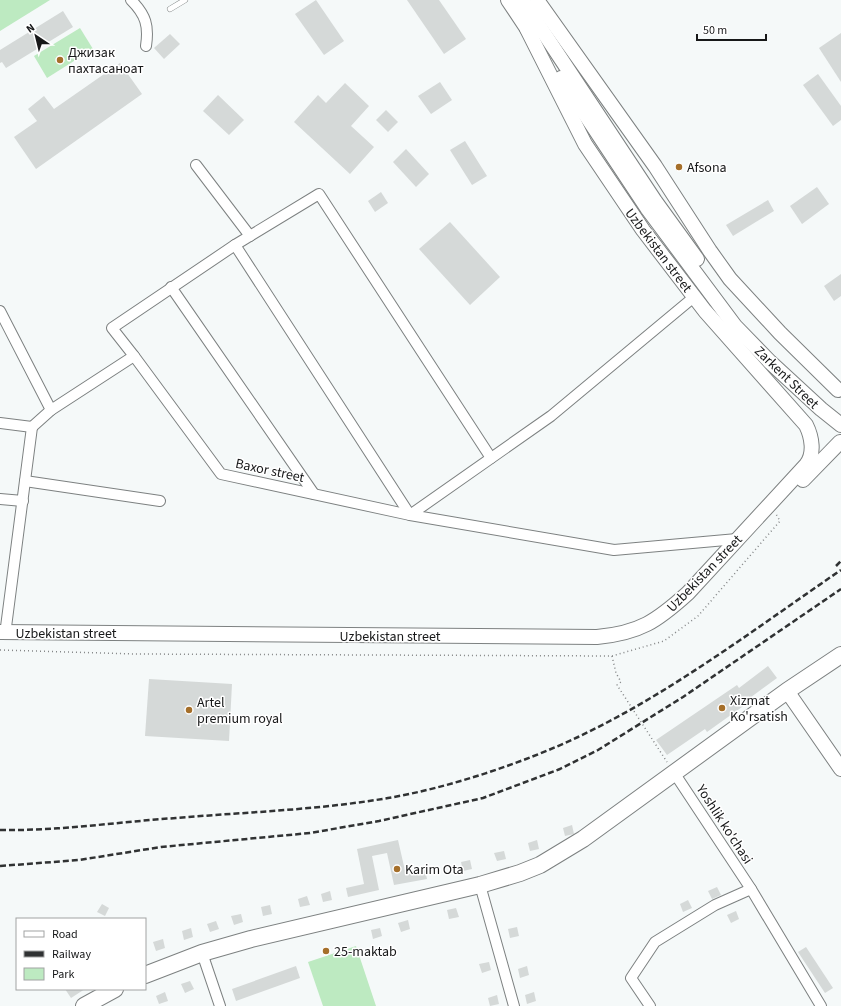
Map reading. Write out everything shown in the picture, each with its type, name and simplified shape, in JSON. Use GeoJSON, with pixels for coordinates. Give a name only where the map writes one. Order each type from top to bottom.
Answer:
{"type":"FeatureCollection","features":[{"type":"Feature","properties":{"kind":"main road","name":"Uzbekistan street"},"geometry":{"type":"LineString","coordinates":[[508,0],[647,208],[739,323]]}},
{"type":"Feature","properties":{"kind":"main road","name":"Uzbekistan street"},"geometry":{"type":"LineString","coordinates":[[522,0],[655,201],[739,323]]}},
{"type":"Feature","properties":{"kind":"main road"},"geometry":{"type":"LineString","coordinates":[[537,0],[571,51],[654,166],[730,279],[780,333],[838,390]]}},
{"type":"Feature","properties":{"kind":"main road","name":"Uzbekistan street"},"geometry":{"type":"LineString","coordinates":[[2,636],[609,636],[635,630],[659,618],[688,593],[808,462],[811,448],[811,436],[806,425],[775,389],[753,367],[694,297],[643,230],[585,144],[527,29]]}},
{"type":"Feature","properties":{"kind":"main road"},"geometry":{"type":"LineString","coordinates":[[555,49],[571,51]]}},
{"type":"Feature","properties":{"kind":"main road","name":"Zarkent Street"},"geometry":{"type":"LineString","coordinates":[[739,323],[841,414]]}},
{"type":"Feature","properties":{"kind":"main road","name":"Zarkent Street"},"geometry":{"type":"LineString","coordinates":[[739,323],[770,362],[821,409],[841,425]]}},
{"type":"Feature","properties":{"kind":"main road","name":"Uzbekistan street"},"geometry":{"type":"LineString","coordinates":[[2,636],[598,646],[624,641],[651,631],[685,607],[772,511],[821,463],[840,442]]}},
{"type":"Feature","properties":{"kind":"main road"},"geometry":{"type":"LineString","coordinates":[[146,975],[202,953],[480,885],[520,873],[559,854],[676,774],[787,691],[841,655]]}},
{"type":"Feature","properties":{"kind":"main road"},"geometry":{"type":"LineString","coordinates":[[787,691],[841,769]]}},
{"type":"Feature","properties":{"kind":"main road"},"geometry":{"type":"LineString","coordinates":[[84,1006],[114,990]]}},
{"type":"Feature","properties":{"kind":"street"},"geometry":{"type":"LineString","coordinates":[[131,0],[139,8],[148,30],[146,46]]}},
{"type":"Feature","properties":{"kind":"street"},"geometry":{"type":"LineString","coordinates":[[196,165],[250,236]]}},
{"type":"Feature","properties":{"kind":"street"},"geometry":{"type":"LineString","coordinates":[[314,494],[171,288],[235,245],[319,194],[491,458]]}},
{"type":"Feature","properties":{"kind":"street"},"geometry":{"type":"LineString","coordinates":[[235,245],[410,515],[551,416],[694,297]]}},
{"type":"Feature","properties":{"kind":"street","name":"Baxor street"},"geometry":{"type":"LineString","coordinates":[[171,288],[112,328],[221,474],[410,515],[614,550],[737,539]]}},
{"type":"Feature","properties":{"kind":"street"},"geometry":{"type":"LineString","coordinates":[[0,311],[51,410]]}},
{"type":"Feature","properties":{"kind":"street"},"geometry":{"type":"LineString","coordinates":[[2,636],[6,627],[32,427],[51,410],[134,356]]}},
{"type":"Feature","properties":{"kind":"street"},"geometry":{"type":"LineString","coordinates":[[0,423],[32,427]]}},
{"type":"Feature","properties":{"kind":"street"},"geometry":{"type":"LineString","coordinates":[[25,481],[160,501]]}},
{"type":"Feature","properties":{"kind":"street"},"geometry":{"type":"LineString","coordinates":[[0,499],[23,501]]}},
{"type":"Feature","properties":{"kind":"street","name":"Yoshlik ko'chasi"},"geometry":{"type":"LineString","coordinates":[[676,774],[751,889],[821,1006]]}},
{"type":"Feature","properties":{"kind":"street"},"geometry":{"type":"LineString","coordinates":[[480,885],[514,1006]]}},
{"type":"Feature","properties":{"kind":"street"},"geometry":{"type":"LineString","coordinates":[[650,1006],[631,978],[655,942],[715,905],[751,889]]}},
{"type":"Feature","properties":{"kind":"street"},"geometry":{"type":"LineString","coordinates":[[202,953],[220,1006]]}},
{"type":"Feature","properties":{"kind":"lane"},"geometry":{"type":"LineString","coordinates":[[170,10],[184,0]]}},
{"type":"Feature","properties":{"kind":"path"},"geometry":{"type":"LineString","coordinates":[[612,656],[616,673],[621,682],[617,685],[676,774]]}},
{"type":"Feature","properties":{"kind":"green space"},"geometry":{"type":"Polygon","coordinates":[[[0,0],[50,0],[0,31],[0,0]]]}},
{"type":"Feature","properties":{"kind":"green space"},"geometry":{"type":"Polygon","coordinates":[[[80,28],[93,49],[47,78],[34,56],[80,28]]]}},
{"type":"Feature","properties":{"kind":"green space"},"geometry":{"type":"Polygon","coordinates":[[[356,946],[376,1006],[323,1006],[308,962],[356,946]]]}},
{"type":"Feature","properties":{"kind":"building"},"geometry":{"type":"Polygon","coordinates":[[[316,0],[344,41],[324,55],[295,14],[316,0]]]}},
{"type":"Feature","properties":{"kind":"building"},"geometry":{"type":"Polygon","coordinates":[[[407,0],[439,0],[466,39],[444,54],[407,0]]]}},
{"type":"Feature","properties":{"kind":"building"},"geometry":{"type":"Polygon","coordinates":[[[63,11],[73,27],[6,68],[2,62],[0,63],[0,50],[63,11]]]}},
{"type":"Feature","properties":{"kind":"building"},"geometry":{"type":"Polygon","coordinates":[[[841,33],[841,82],[819,48],[841,33]]]}},
{"type":"Feature","properties":{"kind":"building"},"geometry":{"type":"Polygon","coordinates":[[[170,34],[180,44],[164,59],[154,48],[170,34]]]}},
{"type":"Feature","properties":{"kind":"building"},"geometry":{"type":"Polygon","coordinates":[[[120,63],[142,94],[36,169],[14,137],[37,121],[28,109],[44,96],[54,109],[120,63]]]}},
{"type":"Feature","properties":{"kind":"building"},"geometry":{"type":"Polygon","coordinates":[[[818,74],[841,106],[841,120],[833,126],[803,85],[818,74]]]}},
{"type":"Feature","properties":{"kind":"building"},"geometry":{"type":"Polygon","coordinates":[[[440,82],[452,100],[431,114],[418,96],[440,82]]]}},
{"type":"Feature","properties":{"kind":"building"},"geometry":{"type":"Polygon","coordinates":[[[345,83],[369,106],[351,126],[374,147],[350,174],[294,122],[318,95],[326,103],[345,83]]]}},
{"type":"Feature","properties":{"kind":"building"},"geometry":{"type":"Polygon","coordinates":[[[218,95],[244,120],[229,135],[203,111],[218,95]]]}},
{"type":"Feature","properties":{"kind":"building"},"geometry":{"type":"Polygon","coordinates":[[[386,110],[398,122],[388,132],[376,120],[386,110]]]}},
{"type":"Feature","properties":{"kind":"building"},"geometry":{"type":"Polygon","coordinates":[[[465,141],[487,176],[472,185],[450,150],[465,141]]]}},
{"type":"Feature","properties":{"kind":"building"},"geometry":{"type":"Polygon","coordinates":[[[406,149],[429,174],[416,187],[393,162],[406,149]]]}},
{"type":"Feature","properties":{"kind":"building"},"geometry":{"type":"Polygon","coordinates":[[[817,187],[829,204],[802,224],[790,206],[817,187]]]}},
{"type":"Feature","properties":{"kind":"building"},"geometry":{"type":"Polygon","coordinates":[[[381,192],[388,203],[375,212],[368,201],[381,192]]]}},
{"type":"Feature","properties":{"kind":"building"},"geometry":{"type":"Polygon","coordinates":[[[768,200],[774,211],[733,236],[726,225],[768,200]]]}},
{"type":"Feature","properties":{"kind":"building"},"geometry":{"type":"Polygon","coordinates":[[[450,222],[500,277],[470,305],[419,249],[450,222]]]}},
{"type":"Feature","properties":{"kind":"building"},"geometry":{"type":"Polygon","coordinates":[[[841,274],[841,296],[834,301],[824,286],[841,274]]]}},
{"type":"Feature","properties":{"kind":"building"},"geometry":{"type":"Polygon","coordinates":[[[768,666],[777,678],[747,700],[749,702],[707,732],[705,729],[667,755],[656,740],[737,685],[739,688],[768,666]]]}},
{"type":"Feature","properties":{"kind":"building","name":"Artel premium royal"},"geometry":{"type":"Polygon","coordinates":[[[149,679],[232,684],[229,741],[145,736],[149,679]]]}},
{"type":"Feature","properties":{"kind":"building"},"geometry":{"type":"Polygon","coordinates":[[[572,825],[574,834],[565,836],[563,828],[572,825]]]}},
{"type":"Feature","properties":{"kind":"building","name":"Karim Ota"},"geometry":{"type":"Polygon","coordinates":[[[398,840],[406,875],[425,870],[427,879],[394,885],[387,853],[372,856],[379,890],[348,897],[346,888],[364,884],[357,849],[398,840]]]}},
{"type":"Feature","properties":{"kind":"building"},"geometry":{"type":"Polygon","coordinates":[[[537,840],[539,849],[530,851],[528,843],[537,840]]]}},
{"type":"Feature","properties":{"kind":"building"},"geometry":{"type":"Polygon","coordinates":[[[504,851],[506,859],[497,861],[494,853],[504,851]]]}},
{"type":"Feature","properties":{"kind":"building"},"geometry":{"type":"Polygon","coordinates":[[[470,860],[472,869],[463,871],[461,862],[470,860]]]}},
{"type":"Feature","properties":{"kind":"building"},"geometry":{"type":"Polygon","coordinates":[[[717,887],[721,895],[712,899],[708,891],[717,887]]]}},
{"type":"Feature","properties":{"kind":"building"},"geometry":{"type":"Polygon","coordinates":[[[330,891],[332,900],[323,902],[321,894],[330,891]]]}},
{"type":"Feature","properties":{"kind":"building"},"geometry":{"type":"Polygon","coordinates":[[[307,896],[310,905],[300,907],[298,899],[307,896]]]}},
{"type":"Feature","properties":{"kind":"building"},"geometry":{"type":"Polygon","coordinates":[[[688,900],[692,908],[683,912],[680,904],[688,900]]]}},
{"type":"Feature","properties":{"kind":"building"},"geometry":{"type":"Polygon","coordinates":[[[102,904],[109,908],[105,916],[97,912],[102,904]]]}},
{"type":"Feature","properties":{"kind":"building"},"geometry":{"type":"Polygon","coordinates":[[[270,905],[272,914],[263,916],[261,907],[270,905]]]}},
{"type":"Feature","properties":{"kind":"building"},"geometry":{"type":"Polygon","coordinates":[[[456,908],[459,917],[449,919],[447,910],[456,908]]]}},
{"type":"Feature","properties":{"kind":"building"},"geometry":{"type":"Polygon","coordinates":[[[736,911],[739,919],[731,923],[727,915],[736,911]]]}},
{"type":"Feature","properties":{"kind":"building"},"geometry":{"type":"Polygon","coordinates":[[[241,914],[243,922],[234,925],[231,916],[241,914]]]}},
{"type":"Feature","properties":{"kind":"building"},"geometry":{"type":"Polygon","coordinates":[[[408,920],[410,929],[401,932],[398,923],[408,920]]]}},
{"type":"Feature","properties":{"kind":"building"},"geometry":{"type":"Polygon","coordinates":[[[216,921],[219,929],[210,932],[207,924],[216,921]]]}},
{"type":"Feature","properties":{"kind":"building"},"geometry":{"type":"Polygon","coordinates":[[[517,927],[519,936],[510,938],[508,929],[517,927]]]}},
{"type":"Feature","properties":{"kind":"building"},"geometry":{"type":"Polygon","coordinates":[[[191,928],[193,937],[184,940],[182,931],[191,928]]]}},
{"type":"Feature","properties":{"kind":"building"},"geometry":{"type":"Polygon","coordinates":[[[380,928],[382,936],[373,939],[371,930],[380,928]]]}},
{"type":"Feature","properties":{"kind":"building"},"geometry":{"type":"Polygon","coordinates":[[[163,939],[165,948],[156,951],[153,942],[163,939]]]}},
{"type":"Feature","properties":{"kind":"building"},"geometry":{"type":"Polygon","coordinates":[[[806,947],[833,988],[825,993],[798,952],[806,947]]]}},
{"type":"Feature","properties":{"kind":"building"},"geometry":{"type":"Polygon","coordinates":[[[489,962],[491,970],[482,973],[479,964],[489,962]]]}},
{"type":"Feature","properties":{"kind":"building"},"geometry":{"type":"Polygon","coordinates":[[[296,966],[300,978],[236,1001],[232,989],[296,966]]]}},
{"type":"Feature","properties":{"kind":"building"},"geometry":{"type":"Polygon","coordinates":[[[527,966],[529,975],[520,978],[518,969],[527,966]]]}},
{"type":"Feature","properties":{"kind":"building"},"geometry":{"type":"Polygon","coordinates":[[[190,981],[194,989],[185,993],[181,984],[190,981]]]}},
{"type":"Feature","properties":{"kind":"building"},"geometry":{"type":"Polygon","coordinates":[[[66,990],[83,990],[71,998],[66,990]]]}},
{"type":"Feature","properties":{"kind":"building"},"geometry":{"type":"Polygon","coordinates":[[[165,992],[168,1001],[159,1004],[156,996],[165,992]]]}},
{"type":"Feature","properties":{"kind":"building"},"geometry":{"type":"Polygon","coordinates":[[[534,992],[536,1001],[527,1004],[525,995],[534,992]]]}},
{"type":"Feature","properties":{"kind":"building"},"geometry":{"type":"Polygon","coordinates":[[[497,995],[499,1004],[490,1006],[488,998],[497,995]]]}},
{"type":"Feature","properties":{"kind":"railway"},"geometry":{"type":"LineString","coordinates":[[836,566],[841,561]]}},
{"type":"Feature","properties":{"kind":"railway"},"geometry":{"type":"LineString","coordinates":[[0,830],[66,828],[362,802],[411,794],[485,774],[557,747],[613,720],[712,659],[841,570]]}},
{"type":"Feature","properties":{"kind":"railway"},"geometry":{"type":"LineString","coordinates":[[0,866],[79,860],[161,847],[310,833],[379,821],[483,798],[560,769],[598,750],[683,697],[841,589]]}},
{"type":"Feature","properties":{"kind":"place","name":"Джизак пахтасаноат"},"geometry":{"type":"Point","coordinates":[60,60]}},
{"type":"Feature","properties":{"kind":"place","name":"Afsona"},"geometry":{"type":"Point","coordinates":[679,167]}},
{"type":"Feature","properties":{"kind":"place","name":"Xizmat Ko'rsatish"},"geometry":{"type":"Point","coordinates":[722,708]}},
{"type":"Feature","properties":{"kind":"place","name":"Artel premium royal"},"geometry":{"type":"Point","coordinates":[189,710]}},
{"type":"Feature","properties":{"kind":"place","name":"Karim Ota"},"geometry":{"type":"Point","coordinates":[397,869]}},
{"type":"Feature","properties":{"kind":"place","name":"25-maktab"},"geometry":{"type":"Point","coordinates":[326,951]}}]}
